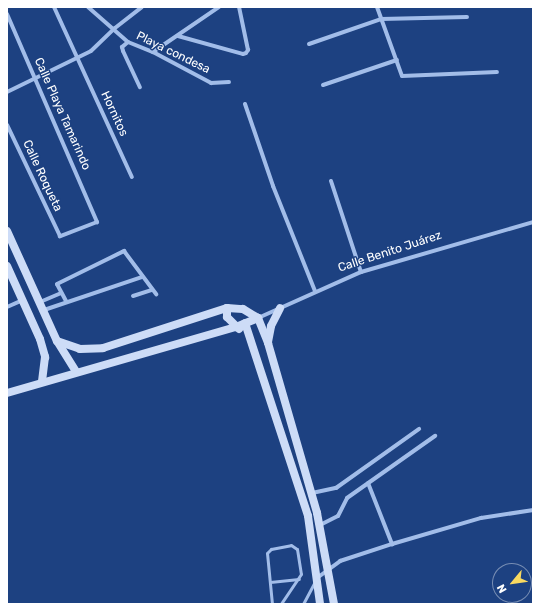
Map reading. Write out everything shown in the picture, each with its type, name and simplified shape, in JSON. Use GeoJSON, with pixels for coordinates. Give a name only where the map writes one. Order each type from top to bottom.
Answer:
{"type":"FeatureCollection","features":[{"type":"Feature","properties":{"kind":"main road"},"geometry":{"type":"LineString","coordinates":[[7,231],[57,341],[76,372]]}},
{"type":"Feature","properties":{"kind":"main road"},"geometry":{"type":"LineString","coordinates":[[7,266],[40,339],[45,357],[42,381]]}},
{"type":"Feature","properties":{"kind":"main road"},"geometry":{"type":"LineString","coordinates":[[14,281],[23,278],[30,291],[36,294]]}},
{"type":"Feature","properties":{"kind":"main road"},"geometry":{"type":"LineString","coordinates":[[57,341],[80,349],[103,348],[227,308],[244,309],[258,318],[268,343],[317,512],[329,569],[334,604]]}},
{"type":"Feature","properties":{"kind":"main road"},"geometry":{"type":"LineString","coordinates":[[227,308],[227,317],[236,327],[246,333],[254,343]]}},
{"type":"Feature","properties":{"kind":"main road"},"geometry":{"type":"LineString","coordinates":[[268,343],[272,326],[280,308]]}},
{"type":"Feature","properties":{"kind":"main road","name":"Calle Benito Juárez"},"geometry":{"type":"LineString","coordinates":[[7,393],[42,381],[236,327],[258,318]]}},
{"type":"Feature","properties":{"kind":"main road"},"geometry":{"type":"LineString","coordinates":[[245,323],[254,343],[308,516],[320,604]]}},
{"type":"Feature","properties":{"kind":"main road"},"geometry":{"type":"LineString","coordinates":[[294,472],[305,470]]}},
{"type":"Feature","properties":{"kind":"street","name":"Hornitos"},"geometry":{"type":"LineString","coordinates":[[54,7],[132,177]]}},
{"type":"Feature","properties":{"kind":"street","name":"Playa condesa"},"geometry":{"type":"LineString","coordinates":[[88,7],[115,28],[128,42],[153,52],[211,83],[229,82]]}},
{"type":"Feature","properties":{"kind":"street"},"geometry":{"type":"LineString","coordinates":[[7,92],[78,59],[91,51],[115,28],[142,7]]}},
{"type":"Feature","properties":{"kind":"street"},"geometry":{"type":"LineString","coordinates":[[153,52],[219,7]]}},
{"type":"Feature","properties":{"kind":"street"},"geometry":{"type":"LineString","coordinates":[[178,36],[243,54],[246,53],[248,50],[239,7]]}},
{"type":"Feature","properties":{"kind":"street"},"geometry":{"type":"LineString","coordinates":[[377,7],[402,76],[497,72]]}},
{"type":"Feature","properties":{"kind":"street","name":"Calle Playa Tamarindo"},"geometry":{"type":"LineString","coordinates":[[7,14],[37,79],[97,222],[60,236]]}},
{"type":"Feature","properties":{"kind":"street"},"geometry":{"type":"LineString","coordinates":[[309,44],[381,20],[467,17]]}},
{"type":"Feature","properties":{"kind":"street"},"geometry":{"type":"LineString","coordinates":[[128,42],[122,48],[140,87]]}},
{"type":"Feature","properties":{"kind":"street"},"geometry":{"type":"LineString","coordinates":[[323,85],[397,60]]}},
{"type":"Feature","properties":{"kind":"street"},"geometry":{"type":"LineString","coordinates":[[245,104],[273,186],[315,291]]}},
{"type":"Feature","properties":{"kind":"street","name":"Calle Roqueta"},"geometry":{"type":"LineString","coordinates":[[7,125],[60,236]]}},
{"type":"Feature","properties":{"kind":"street"},"geometry":{"type":"LineString","coordinates":[[331,181],[361,272]]}},
{"type":"Feature","properties":{"kind":"street","name":"Calle Benito Juárez"},"geometry":{"type":"LineString","coordinates":[[258,318],[315,291],[361,272],[533,222]]}},
{"type":"Feature","properties":{"kind":"street"},"geometry":{"type":"LineString","coordinates":[[66,301],[57,284],[124,251],[156,294]]}},
{"type":"Feature","properties":{"kind":"street"},"geometry":{"type":"LineString","coordinates":[[44,310],[66,301],[142,277]]}},
{"type":"Feature","properties":{"kind":"street"},"geometry":{"type":"LineString","coordinates":[[133,296],[152,290]]}},
{"type":"Feature","properties":{"kind":"street"},"geometry":{"type":"LineString","coordinates":[[40,302],[62,293]]}},
{"type":"Feature","properties":{"kind":"street"},"geometry":{"type":"LineString","coordinates":[[7,307],[23,300]]}},
{"type":"Feature","properties":{"kind":"street"},"geometry":{"type":"LineString","coordinates":[[312,496],[336,488],[419,429]]}},
{"type":"Feature","properties":{"kind":"street"},"geometry":{"type":"LineString","coordinates":[[320,525],[338,516],[347,498],[435,436]]}},
{"type":"Feature","properties":{"kind":"street"},"geometry":{"type":"LineString","coordinates":[[368,483],[392,544]]}},
{"type":"Feature","properties":{"kind":"street"},"geometry":{"type":"LineString","coordinates":[[317,578],[340,561],[392,544],[481,518],[533,510]]}},
{"type":"Feature","properties":{"kind":"lane"},"geometry":{"type":"LineString","coordinates":[[272,604],[268,550],[292,545],[297,549],[299,579],[281,604]]}},
{"type":"Feature","properties":{"kind":"lane"},"geometry":{"type":"LineString","coordinates":[[303,604],[317,578]]}},
{"type":"Feature","properties":{"kind":"lane"},"geometry":{"type":"LineString","coordinates":[[270,582],[299,579]]}}]}
